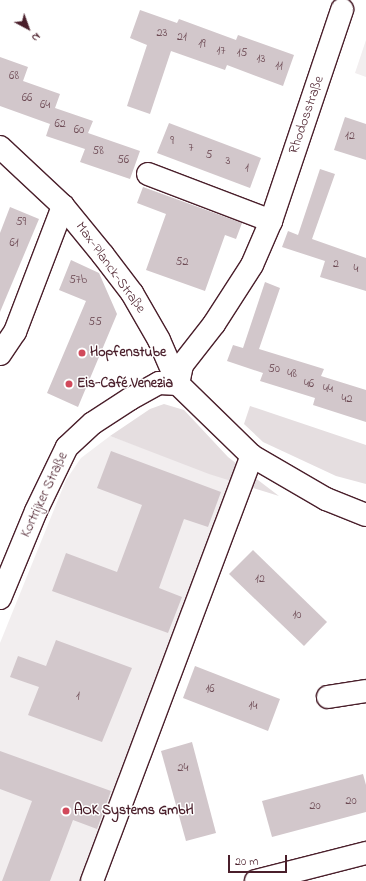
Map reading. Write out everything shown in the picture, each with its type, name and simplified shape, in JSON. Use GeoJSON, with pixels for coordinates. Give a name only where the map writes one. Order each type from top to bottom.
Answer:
{"type":"FeatureCollection","features":[{"type":"Feature","properties":{"kind":"street","name":"Rhodosstraße"},"geometry":{"type":"LineString","coordinates":[[178,384],[182,365],[214,324],[252,265],[271,221],[342,10]]}},
{"type":"Feature","properties":{"kind":"street","name":"Max-Planck-Straße"},"geometry":{"type":"LineString","coordinates":[[0,147],[63,206],[132,293],[159,340],[178,384],[252,456],[326,499],[366,515]]}},
{"type":"Feature","properties":{"kind":"street"},"geometry":{"type":"LineString","coordinates":[[148,174],[271,221]]}},
{"type":"Feature","properties":{"kind":"street","name":"Max-Planck-Straße"},"geometry":{"type":"LineString","coordinates":[[0,354],[15,332],[63,206]]}},
{"type":"Feature","properties":{"kind":"street","name":"Kortrijker Straße"},"geometry":{"type":"LineString","coordinates":[[0,598],[36,510],[67,447],[93,423],[158,383],[178,384]]}},
{"type":"Feature","properties":{"kind":"street"},"geometry":{"type":"LineString","coordinates":[[92,881],[252,456]]}},
{"type":"Feature","properties":{"kind":"street"},"geometry":{"type":"LineString","coordinates":[[328,697],[366,692]]}},
{"type":"Feature","properties":{"kind":"street"},"geometry":{"type":"LineString","coordinates":[[256,881],[366,853]]}},
{"type":"Feature","properties":{"kind":"shaded area"},"geometry":{"type":"Polygon","coordinates":[[[366,40],[366,77],[355,73],[366,40]]]}},
{"type":"Feature","properties":{"kind":"shaded area"},"geometry":{"type":"Polygon","coordinates":[[[164,404],[184,410],[228,457],[279,496],[209,474],[110,436],[150,409],[164,404]]]}},
{"type":"Feature","properties":{"kind":"shaded area"},"geometry":{"type":"Polygon","coordinates":[[[250,406],[366,445],[366,484],[336,476],[263,442],[244,424],[250,406]]]}},
{"type":"Feature","properties":{"kind":"shaded area"},"geometry":{"type":"Polygon","coordinates":[[[110,436],[249,487],[99,881],[0,881],[0,643],[66,480],[81,458],[110,436]]]}},
{"type":"Feature","properties":{"kind":"building"},"geometry":{"type":"Polygon","coordinates":[[[140,10],[177,23],[179,19],[236,40],[238,35],[294,55],[283,86],[227,65],[225,70],[171,51],[150,114],[127,106],[147,45],[130,38],[140,10]]]}},
{"type":"Feature","properties":{"kind":"building"},"geometry":{"type":"Polygon","coordinates":[[[0,57],[28,67],[23,81],[60,94],[55,108],[93,121],[88,133],[140,151],[130,179],[80,162],[85,149],[46,136],[50,124],[0,106],[0,57]]]}},
{"type":"Feature","properties":{"kind":"building"},"geometry":{"type":"Polygon","coordinates":[[[345,117],[366,124],[366,160],[334,150],[345,117]]]}},
{"type":"Feature","properties":{"kind":"building"},"geometry":{"type":"Polygon","coordinates":[[[169,123],[261,158],[250,188],[157,153],[169,123]]]}},
{"type":"Feature","properties":{"kind":"building"},"geometry":{"type":"Polygon","coordinates":[[[320,169],[335,174],[312,239],[366,258],[366,291],[320,277],[325,261],[282,247],[288,231],[298,235],[320,169]]]}},
{"type":"Feature","properties":{"kind":"building"},"geometry":{"type":"Polygon","coordinates":[[[143,187],[242,223],[236,239],[225,235],[205,291],[146,270],[166,214],[137,203],[143,187]]]}},
{"type":"Feature","properties":{"kind":"building"},"geometry":{"type":"Polygon","coordinates":[[[10,207],[39,219],[0,312],[0,233],[10,207]]]}},
{"type":"Feature","properties":{"kind":"building"},"geometry":{"type":"Polygon","coordinates":[[[71,260],[99,273],[117,314],[78,407],[47,393],[86,301],[59,290],[71,260]]]}},
{"type":"Feature","properties":{"kind":"building"},"geometry":{"type":"Polygon","coordinates":[[[265,282],[280,288],[259,349],[324,369],[321,376],[366,390],[366,422],[313,405],[315,398],[260,381],[263,373],[227,361],[233,345],[243,348],[265,282]]]}},
{"type":"Feature","properties":{"kind":"building"},"geometry":{"type":"Polygon","coordinates":[[[111,451],[221,492],[208,527],[184,519],[159,588],[182,597],[168,633],[52,591],[66,553],[117,572],[142,505],[97,488],[111,451]]]}},
{"type":"Feature","properties":{"kind":"building"},"geometry":{"type":"Polygon","coordinates":[[[253,550],[327,622],[304,646],[229,574],[253,550]]]}},
{"type":"Feature","properties":{"kind":"building"},"geometry":{"type":"Polygon","coordinates":[[[56,640],[132,668],[102,742],[28,715],[39,687],[10,677],[18,656],[46,666],[56,640]]]}},
{"type":"Feature","properties":{"kind":"building"},"geometry":{"type":"Polygon","coordinates":[[[195,666],[280,699],[268,731],[183,698],[195,666]]]}},
{"type":"Feature","properties":{"kind":"building"},"geometry":{"type":"Polygon","coordinates":[[[192,742],[216,833],[186,841],[161,751],[192,742]]]}},
{"type":"Feature","properties":{"kind":"building","name":"AOK Systems GmbH"},"geometry":{"type":"Polygon","coordinates":[[[0,751],[111,791],[97,829],[73,820],[50,881],[2,881],[32,801],[0,789],[0,751]]]}},
{"type":"Feature","properties":{"kind":"building"},"geometry":{"type":"Polygon","coordinates":[[[363,774],[366,785],[366,812],[272,837],[262,801],[363,774]]]}},
{"type":"Feature","properties":{"kind":"place","name":"Hopfenstube"},"geometry":{"type":"Point","coordinates":[82,353]}},
{"type":"Feature","properties":{"kind":"place","name":"Eis-Café Venezia"},"geometry":{"type":"Point","coordinates":[69,384]}},
{"type":"Feature","properties":{"kind":"place","name":"AOK Systems GmbH"},"geometry":{"type":"Point","coordinates":[66,811]}}]}
